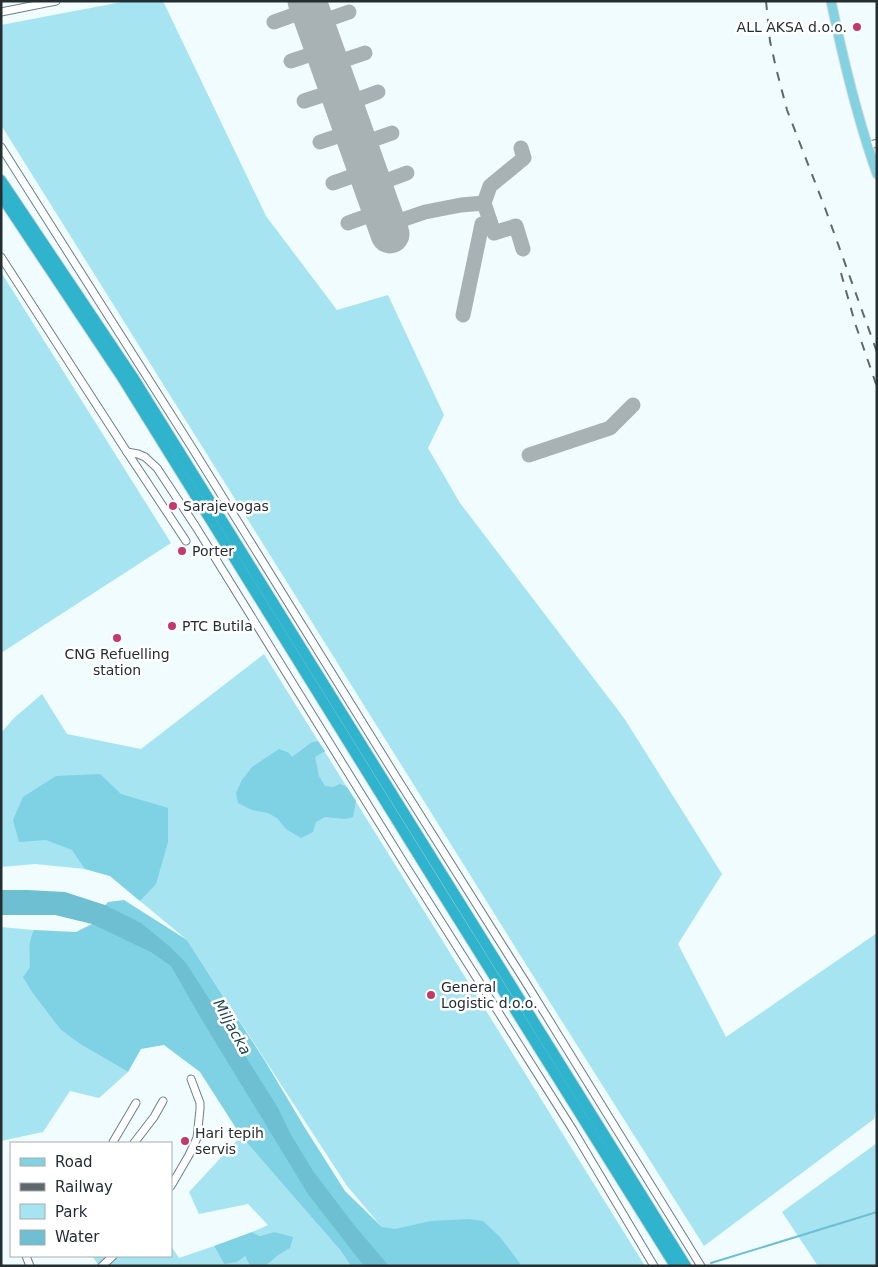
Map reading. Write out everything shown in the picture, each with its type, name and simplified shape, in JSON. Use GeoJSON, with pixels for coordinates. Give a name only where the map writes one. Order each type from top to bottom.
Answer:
{"type":"FeatureCollection","features":[{"type":"Feature","properties":{"kind":"highway"},"geometry":{"type":"LineString","coordinates":[[1,180],[133,377],[686,1266]]}},
{"type":"Feature","properties":{"kind":"highway"},"geometry":{"type":"LineString","coordinates":[[1,196],[123,379],[675,1266]]}},
{"type":"Feature","properties":{"kind":"main road"},"geometry":{"type":"LineString","coordinates":[[831,1],[842,55],[867,146],[877,174]]}},
{"type":"Feature","properties":{"kind":"street"},"geometry":{"type":"LineString","coordinates":[[1,12],[56,1]]}},
{"type":"Feature","properties":{"kind":"street"},"geometry":{"type":"LineString","coordinates":[[867,146],[877,143]]}},
{"type":"Feature","properties":{"kind":"street"},"geometry":{"type":"LineString","coordinates":[[1,147],[191,446],[701,1266]]}},
{"type":"Feature","properties":{"kind":"street"},"geometry":{"type":"LineString","coordinates":[[1,257],[186,541]]}},
{"type":"Feature","properties":{"kind":"street"},"geometry":{"type":"LineString","coordinates":[[127,452],[145,457],[157,468],[196,527],[404,863],[573,1130],[654,1266]]}},
{"type":"Feature","properties":{"kind":"street"},"geometry":{"type":"LineString","coordinates":[[172,1184],[197,1138],[200,1103],[191,1079]]}},
{"type":"Feature","properties":{"kind":"street"},"geometry":{"type":"LineString","coordinates":[[135,1142],[154,1117],[163,1101]]}},
{"type":"Feature","properties":{"kind":"street"},"geometry":{"type":"LineString","coordinates":[[114,1142],[136,1103]]}},
{"type":"Feature","properties":{"kind":"street"},"geometry":{"type":"LineString","coordinates":[[102,1266],[112,1257]]}},
{"type":"Feature","properties":{"kind":"green space"},"geometry":{"type":"Polygon","coordinates":[[[127,1],[163,1],[266,216],[337,310],[388,295],[444,415],[428,448],[460,503],[624,718],[722,874],[678,944],[726,1037],[877,933],[877,1105],[874,1119],[704,1246],[1,125],[1,25],[127,1]]]}},
{"type":"Feature","properties":{"kind":"green space"},"geometry":{"type":"Polygon","coordinates":[[[1,272],[171,543],[1,653],[1,272]]]}},
{"type":"Feature","properties":{"kind":"green space"},"geometry":{"type":"Polygon","coordinates":[[[264,654],[645,1266],[415,1266],[347,1186],[187,940],[110,876],[85,869],[35,864],[1,867],[1,733],[14,718],[42,694],[67,734],[141,749],[264,654]]]}},
{"type":"Feature","properties":{"kind":"green space"},"geometry":{"type":"Polygon","coordinates":[[[1,927],[34,930],[31,937],[29,954],[31,967],[61,1030],[80,1044],[128,1072],[99,1098],[70,1091],[43,1132],[1,1141],[1,927]]]}},
{"type":"Feature","properties":{"kind":"green space"},"geometry":{"type":"Polygon","coordinates":[[[241,1136],[340,1250],[351,1266],[266,1266],[290,1248],[274,1232],[260,1236],[252,1232],[268,1225],[248,1204],[199,1214],[189,1192],[241,1136]]]}},
{"type":"Feature","properties":{"kind":"green space"},"geometry":{"type":"Polygon","coordinates":[[[877,1143],[877,1266],[818,1266],[782,1212],[877,1143]]]}},
{"type":"Feature","properties":{"kind":"green space"},"geometry":{"type":"Polygon","coordinates":[[[214,1246],[224,1264],[245,1256],[250,1266],[99,1266],[93,1257],[172,1257],[172,1248],[179,1258],[214,1246]]]}},
{"type":"Feature","properties":{"kind":"shaded area"},"geometry":{"type":"Polygon","coordinates":[[[318,741],[325,751],[315,757],[319,776],[325,786],[333,787],[340,784],[347,787],[356,801],[353,817],[345,819],[325,817],[316,822],[313,832],[301,838],[286,829],[277,818],[268,813],[252,810],[238,803],[236,793],[242,780],[252,767],[279,749],[289,753],[292,757],[312,742],[318,741]]]}},
{"type":"Feature","properties":{"kind":"shaded area"},"geometry":{"type":"Polygon","coordinates":[[[100,774],[121,794],[168,808],[168,842],[156,884],[140,901],[110,876],[85,869],[72,850],[46,840],[19,842],[13,820],[23,797],[56,776],[100,774]]]}},
{"type":"Feature","properties":{"kind":"shaded area"},"geometry":{"type":"Polygon","coordinates":[[[124,900],[187,940],[265,1061],[345,1191],[382,1227],[395,1229],[431,1221],[469,1219],[483,1221],[500,1237],[522,1266],[351,1266],[340,1250],[241,1136],[200,1072],[164,1045],[141,1049],[128,1072],[80,1044],[61,1030],[23,977],[30,967],[29,952],[32,934],[34,930],[76,932],[92,924],[97,914],[108,902],[124,900]]]}},
{"type":"Feature","properties":{"kind":"shaded area"},"geometry":{"type":"Polygon","coordinates":[[[252,1232],[260,1236],[274,1232],[293,1237],[290,1248],[266,1266],[250,1266],[245,1256],[237,1262],[224,1264],[214,1246],[252,1232]]]}},
{"type":"Feature","properties":{"kind":"water"},"geometry":{"type":"Polygon","coordinates":[[[1,890],[65,892],[105,905],[141,923],[169,946],[186,963],[231,1033],[278,1108],[290,1133],[313,1171],[354,1225],[389,1266],[364,1266],[308,1194],[171,966],[151,952],[92,924],[55,915],[1,915],[1,890]]]}},
{"type":"Feature","properties":{"kind":"waterway"},"geometry":{"type":"LineString","coordinates":[[711,1263],[877,1212]]}},
{"type":"Feature","properties":{"kind":"taxiway"},"geometry":{"type":"LineString","coordinates":[[274,22],[310,9]]}},
{"type":"Feature","properties":{"kind":"taxiway"},"geometry":{"type":"LineString","coordinates":[[315,24],[349,12]]}},
{"type":"Feature","properties":{"kind":"taxiway"},"geometry":{"type":"LineString","coordinates":[[291,61],[324,50]]}},
{"type":"Feature","properties":{"kind":"taxiway"},"geometry":{"type":"LineString","coordinates":[[329,65],[365,53]]}},
{"type":"Feature","properties":{"kind":"taxiway"},"geometry":{"type":"LineString","coordinates":[[304,101],[338,90]]}},
{"type":"Feature","properties":{"kind":"taxiway"},"geometry":{"type":"LineString","coordinates":[[343,105],[378,92]]}},
{"type":"Feature","properties":{"kind":"taxiway"},"geometry":{"type":"LineString","coordinates":[[320,142],[353,131]]}},
{"type":"Feature","properties":{"kind":"taxiway"},"geometry":{"type":"LineString","coordinates":[[358,145],[392,133]]}},
{"type":"Feature","properties":{"kind":"taxiway"},"geometry":{"type":"LineString","coordinates":[[484,203],[490,186],[524,158],[521,148]]}},
{"type":"Feature","properties":{"kind":"taxiway"},"geometry":{"type":"LineString","coordinates":[[333,183],[367,171]]}},
{"type":"Feature","properties":{"kind":"taxiway"},"geometry":{"type":"LineString","coordinates":[[372,186],[407,173]]}},
{"type":"Feature","properties":{"kind":"taxiway"},"geometry":{"type":"LineString","coordinates":[[387,225],[425,212],[484,203],[490,221],[482,224],[463,315]]}},
{"type":"Feature","properties":{"kind":"taxiway"},"geometry":{"type":"LineString","coordinates":[[348,223],[381,211]]}},
{"type":"Feature","properties":{"kind":"taxiway"},"geometry":{"type":"LineString","coordinates":[[490,221],[494,233],[516,226],[523,249]]}},
{"type":"Feature","properties":{"kind":"taxiway"},"geometry":{"type":"LineString","coordinates":[[529,455],[610,428],[633,405]]}},
{"type":"Feature","properties":{"kind":"runway"},"geometry":{"type":"LineString","coordinates":[[307,1],[390,234]]}},
{"type":"Feature","properties":{"kind":"railway"},"geometry":{"type":"LineString","coordinates":[[766,1],[770,41],[787,110],[877,352]]}},
{"type":"Feature","properties":{"kind":"railway"},"geometry":{"type":"LineString","coordinates":[[841,273],[855,323],[877,387]]}},
{"type":"Feature","properties":{"kind":"place","name":"ALL AKSA d.o.o."},"geometry":{"type":"Point","coordinates":[857,27]}},
{"type":"Feature","properties":{"kind":"place","name":"Sarajevogas"},"geometry":{"type":"Point","coordinates":[173,506]}},
{"type":"Feature","properties":{"kind":"place","name":"Porter"},"geometry":{"type":"Point","coordinates":[182,551]}},
{"type":"Feature","properties":{"kind":"place","name":"PTC Butila"},"geometry":{"type":"Point","coordinates":[172,626]}},
{"type":"Feature","properties":{"kind":"place","name":"CNG Refuelling station"},"geometry":{"type":"Point","coordinates":[117,638]}},
{"type":"Feature","properties":{"kind":"place","name":"General Logistic d.o.o."},"geometry":{"type":"Point","coordinates":[431,995]}},
{"type":"Feature","properties":{"kind":"place","name":"Hari tepih servis"},"geometry":{"type":"Point","coordinates":[185,1141]}},
{"type":"Feature","properties":{"kind":"water label","name":"Miljacka"},"geometry":{"type":"Point","coordinates":[232,1027]}}]}
